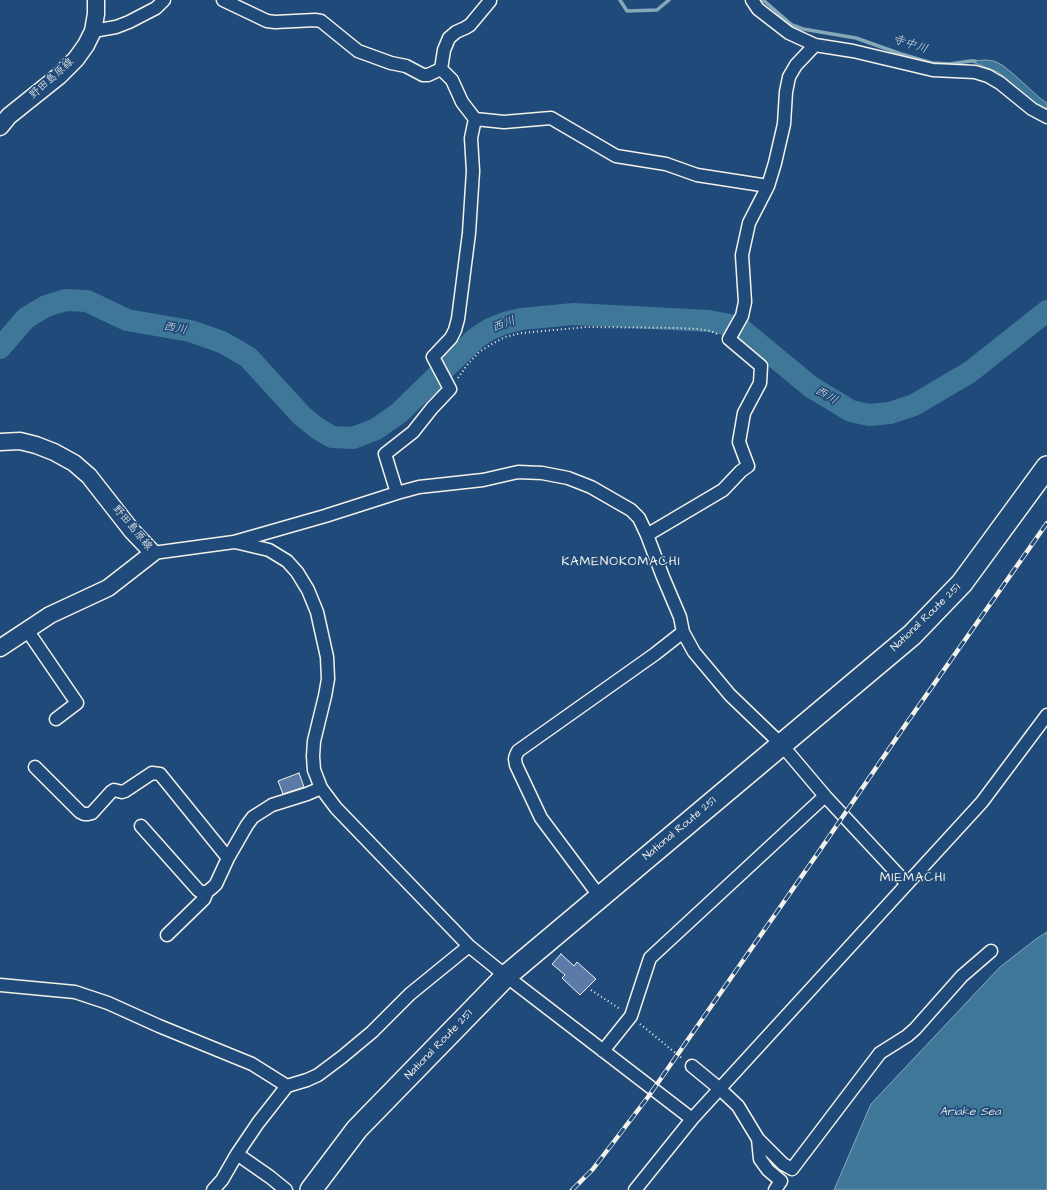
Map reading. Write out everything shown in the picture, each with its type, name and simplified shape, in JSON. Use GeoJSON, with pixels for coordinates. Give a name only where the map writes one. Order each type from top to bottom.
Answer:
{"type":"FeatureCollection","features":[{"type":"Feature","properties":{"kind":"highway","name":"National Route 251"},"geometry":{"type":"LineString","coordinates":[[311,1190],[357,1129],[506,976],[912,635],[962,584],[1047,467]]}},
{"type":"Feature","properties":{"kind":"main road","name":"野田島原線"},"geometry":{"type":"LineString","coordinates":[[0,127],[10,116],[59,76],[76,59],[86,45],[93,31],[96,14],[96,0]]}},
{"type":"Feature","properties":{"kind":"main road","name":"野田島原線"},"geometry":{"type":"LineString","coordinates":[[0,442],[20,441],[36,445],[54,452],[74,463],[90,476],[132,531],[153,553],[108,588],[50,614],[0,648]]}},
{"type":"Feature","properties":{"kind":"street"},"geometry":{"type":"LineString","coordinates":[[93,31],[116,27],[128,22],[156,8],[164,0]]}},
{"type":"Feature","properties":{"kind":"street"},"geometry":{"type":"LineString","coordinates":[[222,0],[267,21],[321,21],[358,50],[391,63],[406,66],[423,75],[428,75],[441,69]]}},
{"type":"Feature","properties":{"kind":"street"},"geometry":{"type":"LineString","coordinates":[[441,69],[444,50],[449,38],[456,32],[470,25],[490,0]]}},
{"type":"Feature","properties":{"kind":"street"},"geometry":{"type":"LineString","coordinates":[[752,0],[758,9],[789,33],[815,45],[853,51],[933,70],[975,72],[988,76],[1000,83],[1032,109],[1047,117]]}},
{"type":"Feature","properties":{"kind":"street"},"geometry":{"type":"LineString","coordinates":[[647,535],[723,490],[741,471],[748,466],[739,442],[744,413],[760,383],[762,366],[730,337],[742,316],[745,302],[742,255],[749,223],[768,186],[775,163],[784,124],[786,92],[789,77],[796,65],[815,45]]}},
{"type":"Feature","properties":{"kind":"street"},"geometry":{"type":"LineString","coordinates":[[441,69],[452,80],[462,102],[475,119],[504,122],[551,118],[616,156],[666,164],[697,175],[768,186]]}},
{"type":"Feature","properties":{"kind":"street"},"geometry":{"type":"LineString","coordinates":[[397,493],[385,454],[413,432],[449,387],[433,357],[451,338],[458,319],[469,233],[474,171],[471,138],[475,119]]}},
{"type":"Feature","properties":{"kind":"street"},"geometry":{"type":"LineString","coordinates":[[153,553],[234,542],[419,487],[483,480],[518,472],[542,473],[568,478],[590,487],[631,510],[639,518],[680,617],[682,632],[694,652],[730,695],[781,744],[826,796],[907,884]]}},
{"type":"Feature","properties":{"kind":"street"},"geometry":{"type":"LineString","coordinates":[[234,542],[269,550],[287,561],[297,572],[308,590],[317,612],[327,657],[328,679],[314,741],[314,770],[321,788],[336,808],[469,946],[692,1119]]}},
{"type":"Feature","properties":{"kind":"street"},"geometry":{"type":"LineString","coordinates":[[27,630],[77,704],[56,719]]}},
{"type":"Feature","properties":{"kind":"street"},"geometry":{"type":"LineString","coordinates":[[600,897],[541,818],[516,764],[516,755],[518,751],[655,654],[682,632]]}},
{"type":"Feature","properties":{"kind":"street"},"geometry":{"type":"LineString","coordinates":[[635,1190],[692,1119],[982,802],[1047,715]]}},
{"type":"Feature","properties":{"kind":"street"},"geometry":{"type":"LineString","coordinates":[[35,767],[80,812],[84,814],[92,813],[114,790],[122,792],[125,791],[152,773],[160,774],[228,858]]}},
{"type":"Feature","properties":{"kind":"street"},"geometry":{"type":"LineString","coordinates":[[167,935],[204,900],[207,892],[216,884],[228,858],[247,824],[253,817],[272,805],[321,788]]}},
{"type":"Feature","properties":{"kind":"street"},"geometry":{"type":"LineString","coordinates":[[603,1051],[631,1016],[650,958],[826,796]]}},
{"type":"Feature","properties":{"kind":"street"},"geometry":{"type":"LineString","coordinates":[[141,826],[198,890],[201,892],[207,892]]}},
{"type":"Feature","properties":{"kind":"street"},"geometry":{"type":"LineString","coordinates":[[213,1190],[222,1180],[237,1154],[258,1123],[287,1086],[318,1075],[342,1057],[372,1032],[410,994],[469,946]]}},
{"type":"Feature","properties":{"kind":"street"},"geometry":{"type":"LineString","coordinates":[[692,1066],[738,1106],[758,1139],[783,1164],[792,1169],[880,1053],[907,1036],[915,1029],[962,976],[991,951]]}},
{"type":"Feature","properties":{"kind":"street"},"geometry":{"type":"LineString","coordinates":[[0,985],[75,992],[108,1003],[159,1026],[252,1064],[287,1086]]}},
{"type":"Feature","properties":{"kind":"street"},"geometry":{"type":"LineString","coordinates":[[758,1139],[760,1159],[768,1170],[781,1181],[775,1190]]}},
{"type":"Feature","properties":{"kind":"street"},"geometry":{"type":"LineString","coordinates":[[237,1154],[286,1190]]}},
{"type":"Feature","properties":{"kind":"path"},"geometry":{"type":"LineString","coordinates":[[449,387],[479,352],[505,337],[520,332],[587,327],[678,328],[711,331],[730,337]]}},
{"type":"Feature","properties":{"kind":"path"},"geometry":{"type":"LineString","coordinates":[[591,990],[618,1008]]}},
{"type":"Feature","properties":{"kind":"path"},"geometry":{"type":"LineString","coordinates":[[631,1016],[692,1066]]}},
{"type":"Feature","properties":{"kind":"water"},"geometry":{"type":"Polygon","coordinates":[[[970,61],[994,61],[1011,72],[1047,103],[1047,111],[1036,104],[998,72],[970,61]]]}},
{"type":"Feature","properties":{"kind":"water","name":"Ariake Sea"},"geometry":{"type":"Polygon","coordinates":[[[1047,932],[1047,1190],[834,1190],[871,1104],[1000,967],[1047,932]]]}},
{"type":"Feature","properties":{"kind":"building"},"geometry":{"type":"Polygon","coordinates":[[[299,773],[304,787],[283,794],[278,781],[299,773]]]}},
{"type":"Feature","properties":{"kind":"building"},"geometry":{"type":"Polygon","coordinates":[[[561,954],[574,966],[577,962],[596,979],[580,995],[562,978],[565,975],[552,964],[561,954]]]}},
{"type":"Feature","properties":{"kind":"waterway","name":"寺中川"},"geometry":{"type":"LineString","coordinates":[[620,0],[627,11],[657,10],[669,0]]}},
{"type":"Feature","properties":{"kind":"waterway","name":"寺中川"},"geometry":{"type":"LineString","coordinates":[[763,0],[792,25],[803,29],[856,38],[932,63],[950,64],[975,61]]}},
{"type":"Feature","properties":{"kind":"waterway","name":"西川"},"geometry":{"type":"LineString","coordinates":[[0,348],[26,318],[46,306],[66,300],[87,301],[127,320],[190,331],[222,342],[248,357],[302,416],[317,428],[332,437],[353,438],[376,429],[399,413],[476,338],[490,329],[521,319],[574,314],[709,321],[729,325],[741,329],[811,387],[851,411],[869,415],[890,413],[914,405],[970,372],[1047,311]]}},
{"type":"Feature","properties":{"kind":"railway"},"geometry":{"type":"LineString","coordinates":[[572,1190],[593,1169],[648,1097],[1047,523]]}},
{"type":"Feature","properties":{"kind":"district","name":"KAMENOKOMACHI"},"geometry":{"type":"Point","coordinates":[621,562]}},
{"type":"Feature","properties":{"kind":"district","name":"MIEMACHI"},"geometry":{"type":"Point","coordinates":[913,878]}}]}
